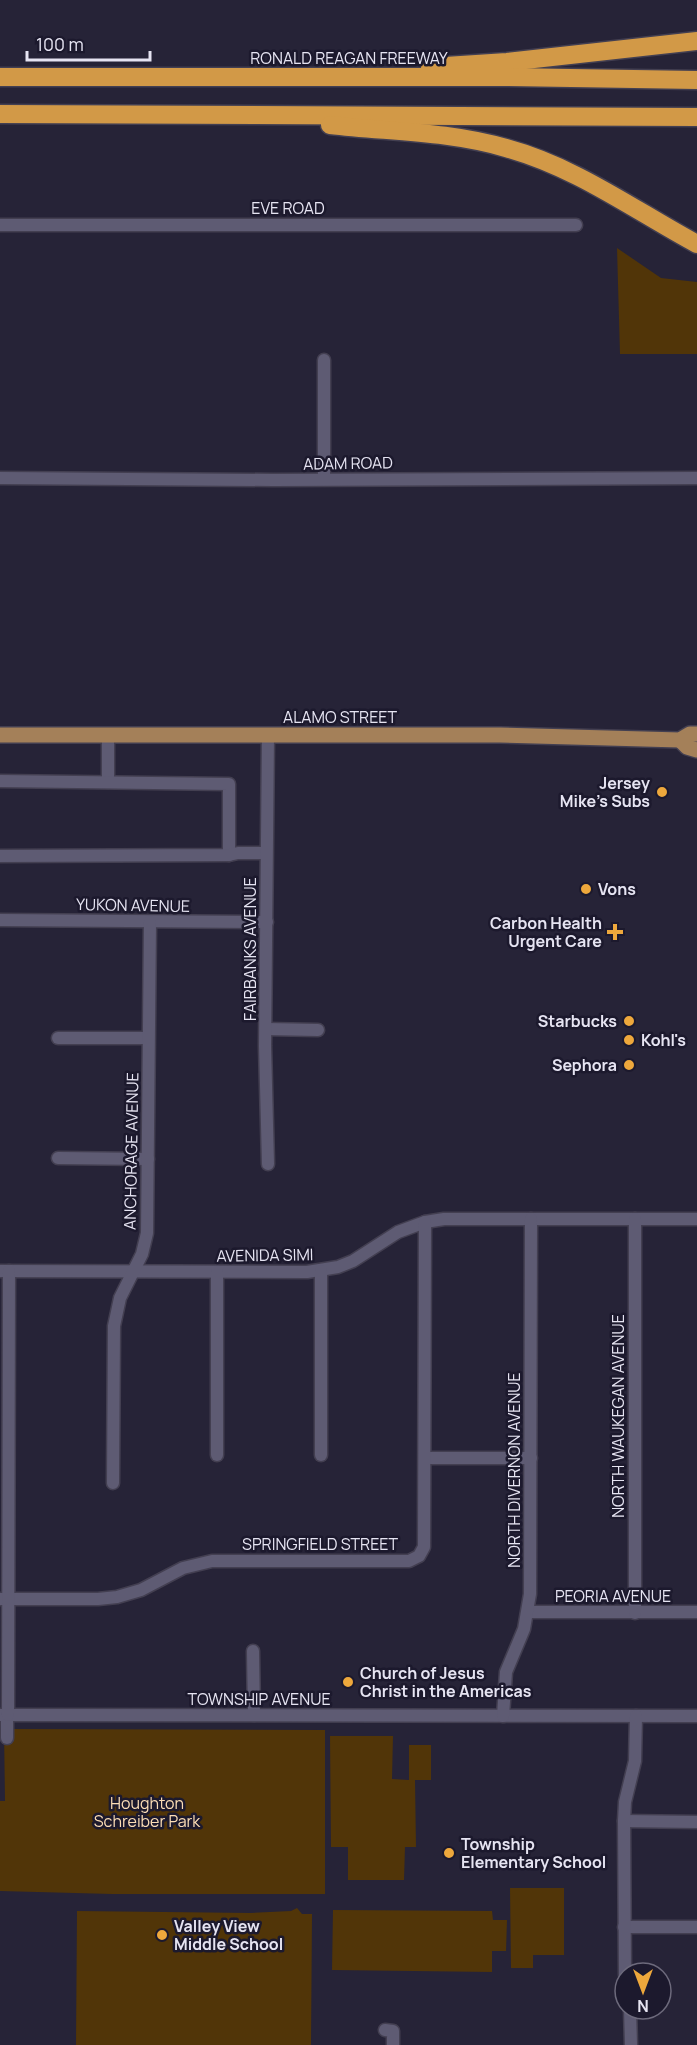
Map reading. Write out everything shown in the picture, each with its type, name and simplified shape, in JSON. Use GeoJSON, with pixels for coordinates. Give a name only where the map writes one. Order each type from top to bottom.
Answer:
{"type":"FeatureCollection","features":[{"type":"Feature","properties":{"kind":"highway"},"geometry":{"type":"LineString","coordinates":[[356,78],[444,65],[507,62],[697,41]]}},
{"type":"Feature","properties":{"kind":"highway","name":"RONALD REAGAN FREEWAY"},"geometry":{"type":"LineString","coordinates":[[0,77],[697,80]]}},
{"type":"Feature","properties":{"kind":"highway"},"geometry":{"type":"LineString","coordinates":[[0,114],[697,117]]}},
{"type":"Feature","properties":{"kind":"highway"},"geometry":{"type":"LineString","coordinates":[[260,114],[333,125],[434,133],[507,148],[551,163],[591,182],[697,244]]}},
{"type":"Feature","properties":{"kind":"main road","name":"ALAMO STREET"},"geometry":{"type":"LineString","coordinates":[[0,735],[500,735],[680,740],[690,734],[697,734]]}},
{"type":"Feature","properties":{"kind":"main road","name":"ALAMO STREET"},"geometry":{"type":"LineString","coordinates":[[680,740],[687,747],[697,750]]}},
{"type":"Feature","properties":{"kind":"street","name":"EVE ROAD"},"geometry":{"type":"LineString","coordinates":[[0,225],[576,225]]}},
{"type":"Feature","properties":{"kind":"street"},"geometry":{"type":"LineString","coordinates":[[324,360],[324,479]]}},
{"type":"Feature","properties":{"kind":"street","name":"ADAM ROAD"},"geometry":{"type":"LineString","coordinates":[[0,478],[697,478]]}},
{"type":"Feature","properties":{"kind":"street"},"geometry":{"type":"LineString","coordinates":[[108,735],[108,782]]}},
{"type":"Feature","properties":{"kind":"street","name":"FAIRBANKS AVENUE"},"geometry":{"type":"LineString","coordinates":[[268,735],[266,853],[268,1164]]}},
{"type":"Feature","properties":{"kind":"street"},"geometry":{"type":"LineString","coordinates":[[0,781],[229,784],[229,855]]}},
{"type":"Feature","properties":{"kind":"street"},"geometry":{"type":"LineString","coordinates":[[0,856],[266,853]]}},
{"type":"Feature","properties":{"kind":"street","name":"YUKON AVENUE"},"geometry":{"type":"LineString","coordinates":[[0,920],[267,922]]}},
{"type":"Feature","properties":{"kind":"street","name":"ANCHORAGE AVENUE"},"geometry":{"type":"LineString","coordinates":[[113,1483],[114,1326],[120,1298],[142,1254],[147,1233],[150,922]]}},
{"type":"Feature","properties":{"kind":"street"},"geometry":{"type":"LineString","coordinates":[[266,1029],[318,1030]]}},
{"type":"Feature","properties":{"kind":"street"},"geometry":{"type":"LineString","coordinates":[[58,1038],[148,1038]]}},
{"type":"Feature","properties":{"kind":"street"},"geometry":{"type":"LineString","coordinates":[[58,1158],[148,1159]]}},
{"type":"Feature","properties":{"kind":"street","name":"AVENIDA SIMI"},"geometry":{"type":"LineString","coordinates":[[4,1271],[321,1271],[353,1261],[398,1232],[425,1222],[444,1219],[697,1219]]}},
{"type":"Feature","properties":{"kind":"street","name":"NORTH DIVERNON AVENUE"},"geometry":{"type":"LineString","coordinates":[[503,1716],[506,1672],[524,1629],[531,1594],[531,1219]]}},
{"type":"Feature","properties":{"kind":"street","name":"NORTH WAUKEGAN AVENUE"},"geometry":{"type":"LineString","coordinates":[[634,1613],[635,1219]]}},
{"type":"Feature","properties":{"kind":"street","name":"SPRINGFIELD STREET"},"geometry":{"type":"LineString","coordinates":[[4,1599],[117,1597],[141,1590],[183,1568],[212,1561],[414,1559],[423,1552],[425,1222]]}},
{"type":"Feature","properties":{"kind":"street"},"geometry":{"type":"LineString","coordinates":[[4,1271],[4,1599],[7,1738]]}},
{"type":"Feature","properties":{"kind":"street"},"geometry":{"type":"LineString","coordinates":[[321,1271],[321,1455]]}},
{"type":"Feature","properties":{"kind":"street"},"geometry":{"type":"LineString","coordinates":[[217,1272],[217,1455]]}},
{"type":"Feature","properties":{"kind":"street"},"geometry":{"type":"LineString","coordinates":[[425,1458],[531,1458]]}},
{"type":"Feature","properties":{"kind":"street","name":"PEORIA AVENUE"},"geometry":{"type":"LineString","coordinates":[[528,1612],[697,1612]]}},
{"type":"Feature","properties":{"kind":"street"},"geometry":{"type":"LineString","coordinates":[[253,1651],[254,1715]]}},
{"type":"Feature","properties":{"kind":"street","name":"TOWNSHIP AVENUE"},"geometry":{"type":"LineString","coordinates":[[5,1715],[697,1716]]}},
{"type":"Feature","properties":{"kind":"street"},"geometry":{"type":"LineString","coordinates":[[625,1961],[624,1821],[635,1761],[636,1716]]}},
{"type":"Feature","properties":{"kind":"street"},"geometry":{"type":"LineString","coordinates":[[624,1821],[697,1822]]}},
{"type":"Feature","properties":{"kind":"street"},"geometry":{"type":"LineString","coordinates":[[624,1927],[697,1927]]}},
{"type":"Feature","properties":{"kind":"street"},"geometry":{"type":"LineString","coordinates":[[630,2021],[631,2045]]}},
{"type":"Feature","properties":{"kind":"street"},"geometry":{"type":"LineString","coordinates":[[385,2030],[393,2031],[393,2045]]}},
{"type":"Feature","properties":{"kind":"green space"},"geometry":{"type":"Polygon","coordinates":[[[617,248],[661,278],[697,282],[697,354],[620,354],[617,248]]]}},
{"type":"Feature","properties":{"kind":"green space","name":"Houghton Schreiber Park"},"geometry":{"type":"Polygon","coordinates":[[[4,1729],[325,1730],[325,1894],[112,1894],[0,1891],[0,1801],[5,1801],[4,1729]]]}},
{"type":"Feature","properties":{"kind":"green space"},"geometry":{"type":"Polygon","coordinates":[[[330,1736],[393,1736],[392,1779],[409,1780],[409,1745],[431,1745],[431,1780],[415,1780],[416,1847],[405,1847],[404,1880],[348,1880],[348,1847],[331,1847],[330,1736]]]}},
{"type":"Feature","properties":{"kind":"green space"},"geometry":{"type":"Polygon","coordinates":[[[510,1888],[564,1888],[564,1955],[533,1955],[533,1968],[511,1968],[510,1888]]]}},
{"type":"Feature","properties":{"kind":"green space","name":"Valley View Middle School"},"geometry":{"type":"Polygon","coordinates":[[[297,1908],[302,1914],[312,1914],[311,2045],[76,2045],[77,1911],[251,1913],[291,1911],[297,1908]]]}},
{"type":"Feature","properties":{"kind":"green space"},"geometry":{"type":"Polygon","coordinates":[[[333,1910],[492,1911],[493,1920],[507,1920],[506,1951],[492,1951],[492,1972],[332,1970],[333,1910]]]}},
{"type":"Feature","properties":{"kind":"place","name":"Jersey Mike's Subs"},"geometry":{"type":"Point","coordinates":[662,792]}},
{"type":"Feature","properties":{"kind":"place","name":"Vons"},"geometry":{"type":"Point","coordinates":[586,889]}},
{"type":"Feature","properties":{"kind":"place","name":"Carbon Health Urgent Care"},"geometry":{"type":"Point","coordinates":[615,932]}},
{"type":"Feature","properties":{"kind":"place","name":"Starbucks"},"geometry":{"type":"Point","coordinates":[629,1021]}},
{"type":"Feature","properties":{"kind":"place","name":"Kohl's"},"geometry":{"type":"Point","coordinates":[629,1040]}},
{"type":"Feature","properties":{"kind":"place","name":"Sephora"},"geometry":{"type":"Point","coordinates":[629,1065]}},
{"type":"Feature","properties":{"kind":"place","name":"Church of Jesus Christ in the Americas"},"geometry":{"type":"Point","coordinates":[348,1682]}},
{"type":"Feature","properties":{"kind":"place","name":"Township Elementary School"},"geometry":{"type":"Point","coordinates":[449,1853]}},
{"type":"Feature","properties":{"kind":"place","name":"Valley View Middle School"},"geometry":{"type":"Point","coordinates":[162,1935]}}]}
